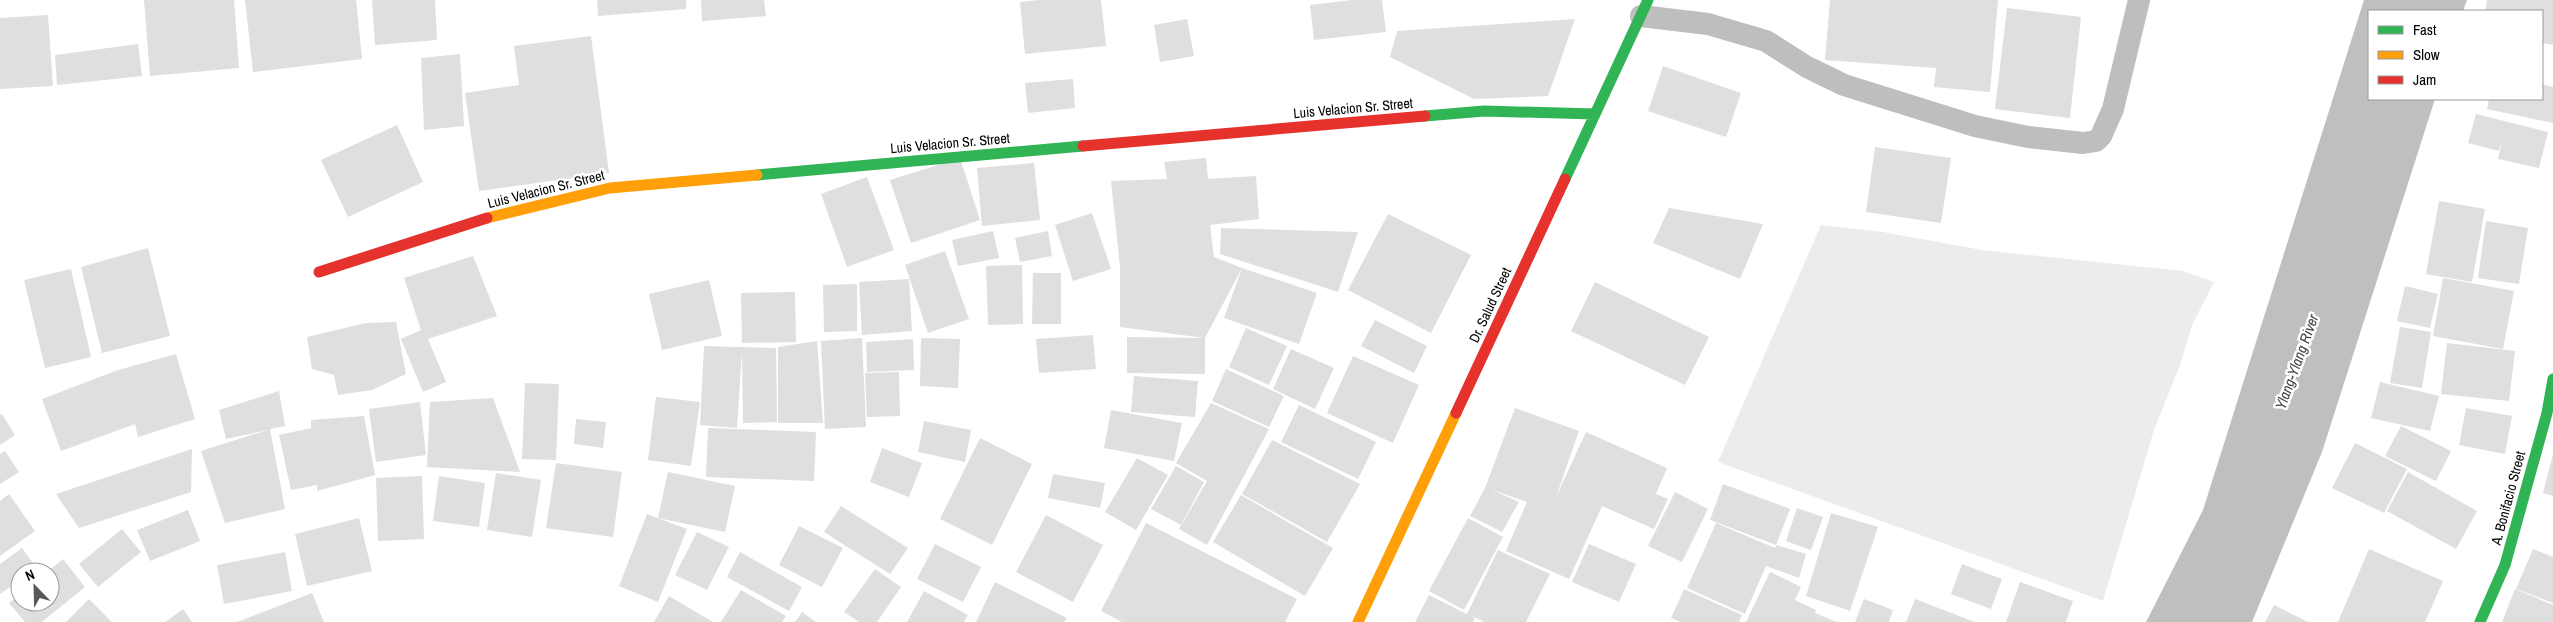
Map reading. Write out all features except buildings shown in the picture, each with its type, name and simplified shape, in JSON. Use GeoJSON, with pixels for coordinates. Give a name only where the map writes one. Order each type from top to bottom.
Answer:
{"type":"FeatureCollection","features":[{"type":"Feature","properties":{"kind":"street","name":"Dr. Salud Street"},"geometry":{"type":"LineString","coordinates":[[1358,622],[1645,8]]}},
{"type":"Feature","properties":{"kind":"street","name":"Luis Velacion Sr. Street"},"geometry":{"type":"LineString","coordinates":[[319,272],[488,218],[610,188],[1484,112],[1595,114]]}},
{"type":"Feature","properties":{"kind":"street","name":"A. Bonifacio Street"},"geometry":{"type":"LineString","coordinates":[[2480,622],[2505,565],[2547,414],[2553,379]]}},
{"type":"Feature","properties":{"kind":"lane"},"geometry":{"type":"LineString","coordinates":[[1645,8],[1708,24],[1766,42],[1807,68],[1844,85],[1975,126],[2028,137],[2083,143],[2096,140],[2105,131],[2108,124],[2139,0]]}},
{"type":"Feature","properties":{"kind":"shaded area"},"geometry":{"type":"Polygon","coordinates":[[[1821,225],[1883,232],[1982,250],[2183,271],[2214,282],[2192,325],[2180,365],[2154,430],[2103,601],[1718,462],[1821,225]]]}},
{"type":"Feature","properties":{"kind":"water","name":"Ylang-Ylang River"},"geometry":{"type":"Polygon","coordinates":[[[2364,0],[2467,0],[2463,10],[2368,10],[2368,100],[2435,100],[2322,452],[2252,622],[2146,622],[2203,510],[2364,0]]]}},
{"type":"Feature","properties":{"kind":"traffic: fast"},"geometry":{"type":"LineString","coordinates":[[1565,179],[1648,0]]}},
{"type":"Feature","properties":{"kind":"traffic: fast"},"geometry":{"type":"LineString","coordinates":[[1425,116],[1484,111],[1595,114]]}},
{"type":"Feature","properties":{"kind":"traffic: fast"},"geometry":{"type":"LineString","coordinates":[[757,175],[1083,146]]}},
{"type":"Feature","properties":{"kind":"traffic: fast"},"geometry":{"type":"LineString","coordinates":[[2480,622],[2505,565],[2547,413],[2553,379]]}},
{"type":"Feature","properties":{"kind":"traffic: slow"},"geometry":{"type":"LineString","coordinates":[[487,218],[610,188],[757,175]]}},
{"type":"Feature","properties":{"kind":"traffic: slow"},"geometry":{"type":"LineString","coordinates":[[1358,622],[1456,413]]}},
{"type":"Feature","properties":{"kind":"traffic: jam"},"geometry":{"type":"LineString","coordinates":[[1083,146],[1425,116]]}},
{"type":"Feature","properties":{"kind":"traffic: jam"},"geometry":{"type":"LineString","coordinates":[[1456,413],[1565,179]]}},
{"type":"Feature","properties":{"kind":"traffic: jam"},"geometry":{"type":"LineString","coordinates":[[319,272],[487,218]]}}]}
